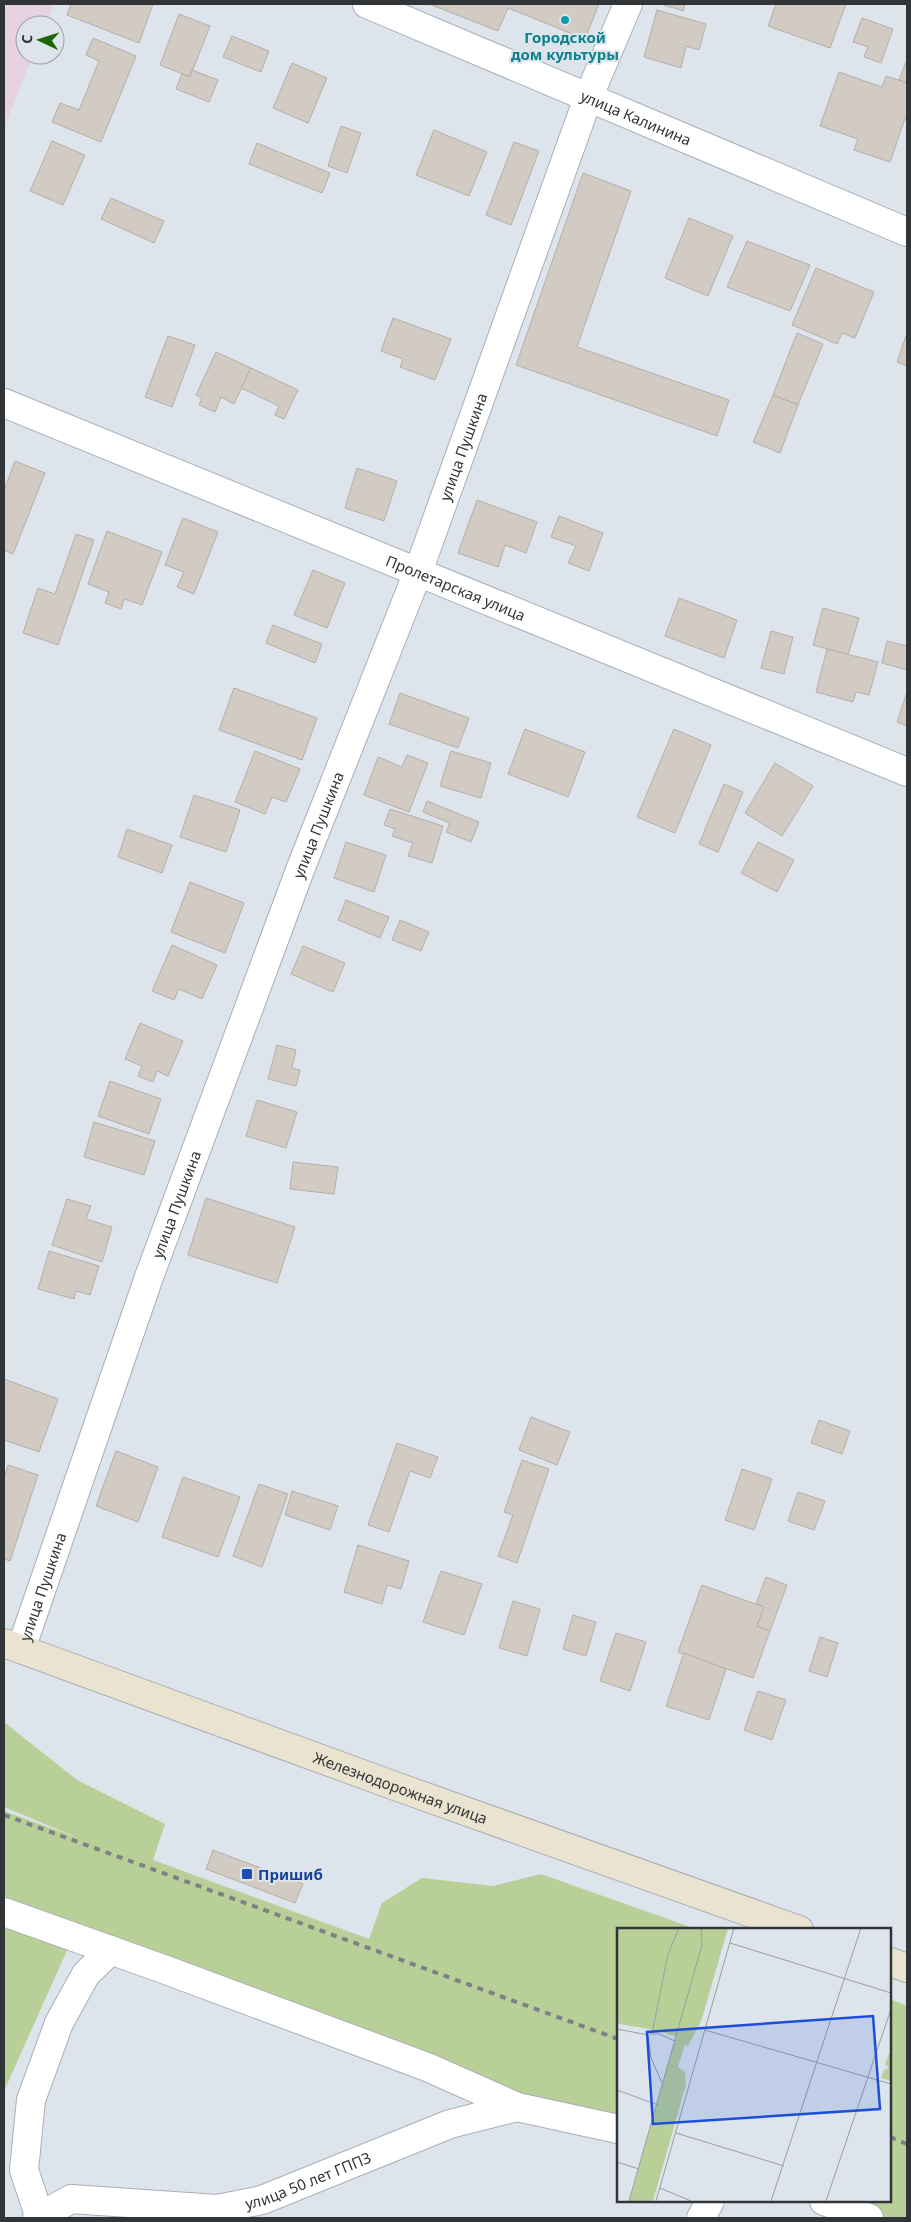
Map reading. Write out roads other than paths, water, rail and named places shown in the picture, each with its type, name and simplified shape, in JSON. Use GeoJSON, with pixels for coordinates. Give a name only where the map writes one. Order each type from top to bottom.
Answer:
{"type":"FeatureCollection","features":[{"type":"Feature","properties":{"kind":"main road","name":"Железнодорожная улица"},"geometry":{"type":"LineString","coordinates":[[13,1646],[395,1786],[793,1928]]}},
{"type":"Feature","properties":{"kind":"main road"},"geometry":{"type":"LineString","coordinates":[[891,1962],[907,1968]]}},
{"type":"Feature","properties":{"kind":"street","name":"улица Калинина"},"geometry":{"type":"LineString","coordinates":[[367,4],[907,232]]}},
{"type":"Feature","properties":{"kind":"street","name":"улица Пушкина"},"geometry":{"type":"LineString","coordinates":[[13,1646],[300,870],[418,572],[588,98],[628,4]]}},
{"type":"Feature","properties":{"kind":"street","name":"Пролетарская улица"},"geometry":{"type":"LineString","coordinates":[[4,403],[907,772]]}},
{"type":"Feature","properties":{"kind":"street"},"geometry":{"type":"LineString","coordinates":[[4,1912],[427,2067],[517,2107],[617,2129]]}},
{"type":"Feature","properties":{"kind":"street"},"geometry":{"type":"LineString","coordinates":[[38,2217],[14,2168],[31,2100],[58,2023],[86,1974],[111,1950]]}},
{"type":"Feature","properties":{"kind":"street","name":"улица 50 лет ГППЗ"},"geometry":{"type":"LineString","coordinates":[[38,2217],[71,2199],[217,2209],[262,2200],[450,2124],[517,2107]]}},
{"type":"Feature","properties":{"kind":"street"},"geometry":{"type":"LineString","coordinates":[[701,2218],[709,2202]]}},
{"type":"Feature","properties":{"kind":"street"},"geometry":{"type":"LineString","coordinates":[[827,2202],[869,2218]]}},
{"type":"Feature","properties":{"kind":"railway"},"geometry":{"type":"LineString","coordinates":[[4,1815],[617,2039]]}},
{"type":"Feature","properties":{"kind":"railway"},"geometry":{"type":"LineString","coordinates":[[891,2137],[907,2144]]}},
{"type":"Feature","properties":{"kind":"place","name":"Городской дом культуры"},"geometry":{"type":"Point","coordinates":[565,20]}},
{"type":"Feature","properties":{"kind":"place","name":"Пришиб"},"geometry":{"type":"Point","coordinates":[247,1874]}}]}
